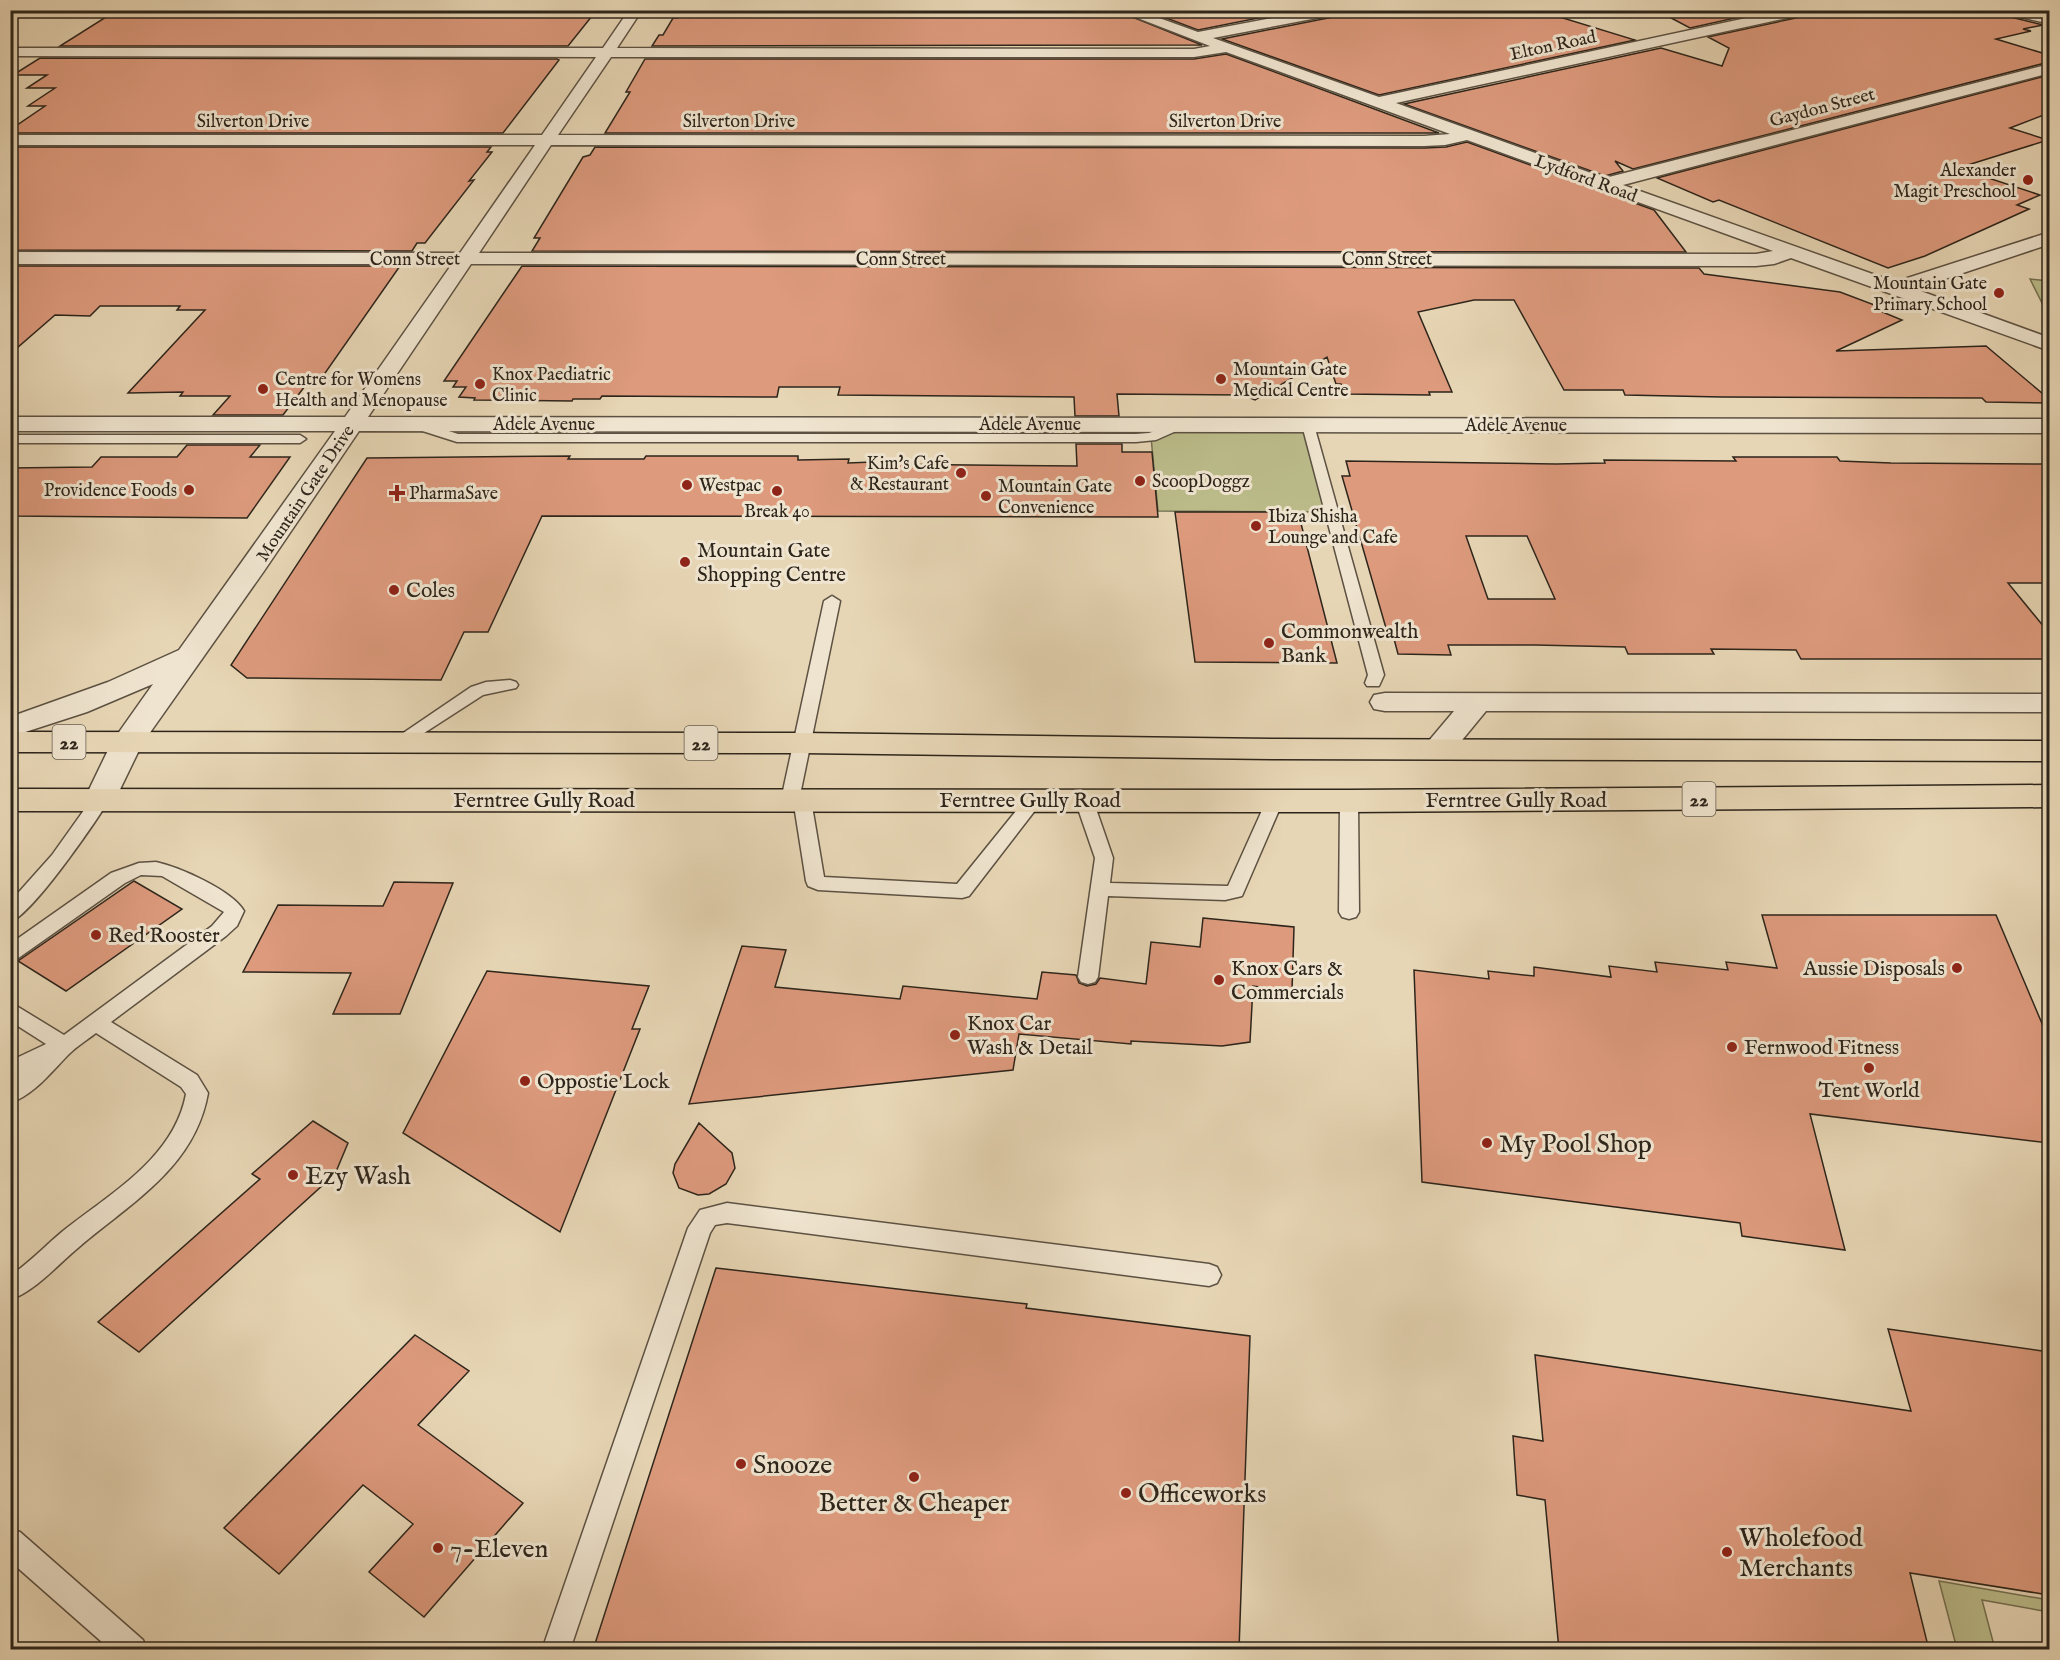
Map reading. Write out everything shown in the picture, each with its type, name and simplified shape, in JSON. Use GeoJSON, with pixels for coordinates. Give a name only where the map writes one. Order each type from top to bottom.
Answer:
{"type":"FeatureCollection","features":[{"type":"Feature","properties":{"kind":"main road","name":"22"},"geometry":{"type":"LineString","coordinates":[[10,742],[802,743],[1275,749],[2049,751]]}},
{"type":"Feature","properties":{"kind":"main road"},"geometry":{"type":"LineString","coordinates":[[1681,750],[1703,799]]}},
{"type":"Feature","properties":{"kind":"main road","name":"Ferntree Gully Road"},"geometry":{"type":"LineString","coordinates":[[10,800],[1349,801],[2049,796]]}},
{"type":"Feature","properties":{"kind":"street","name":"Mountain Gate Drive"},"geometry":{"type":"LineString","coordinates":[[100,800],[127,742],[190,652],[213,626],[636,10]]}},
{"type":"Feature","properties":{"kind":"street","name":"Lydford Road"},"geometry":{"type":"LineString","coordinates":[[1123,10],[2049,345]]}},
{"type":"Feature","properties":{"kind":"street"},"geometry":{"type":"LineString","coordinates":[[1195,37],[1338,10]]}},
{"type":"Feature","properties":{"kind":"street","name":"Elton Road"},"geometry":{"type":"LineString","coordinates":[[1379,102],[1806,10]]}},
{"type":"Feature","properties":{"kind":"street"},"geometry":{"type":"LineString","coordinates":[[2009,10],[2049,20]]}},
{"type":"Feature","properties":{"kind":"street"},"geometry":{"type":"LineString","coordinates":[[10,52],[1200,53],[1226,48]]}},
{"type":"Feature","properties":{"kind":"street","name":"Gaydon Street"},"geometry":{"type":"LineString","coordinates":[[1605,184],[2049,68]]}},
{"type":"Feature","properties":{"kind":"street","name":"Silverton Drive"},"geometry":{"type":"LineString","coordinates":[[10,140],[1424,141],[1445,140],[1466,135]]}},
{"type":"Feature","properties":{"kind":"street"},"geometry":{"type":"LineString","coordinates":[[1895,289],[2049,238]]}},
{"type":"Feature","properties":{"kind":"street","name":"Conn Street"},"geometry":{"type":"LineString","coordinates":[[10,258],[1756,260],[1774,258],[1790,251]]}},
{"type":"Feature","properties":{"kind":"street","name":"Adele Avenue"},"geometry":{"type":"LineString","coordinates":[[10,424],[240,431],[352,424],[2049,426]]}},
{"type":"Feature","properties":{"kind":"street"},"geometry":{"type":"LineString","coordinates":[[10,726],[104,696],[159,670],[190,652]]}},
{"type":"Feature","properties":{"kind":"street"},"geometry":{"type":"LineString","coordinates":[[1379,693],[1478,702],[2049,703]]}},
{"type":"Feature","properties":{"kind":"street"},"geometry":{"type":"LineString","coordinates":[[1438,749],[1478,702]]}},
{"type":"Feature","properties":{"kind":"lane"},"geometry":{"type":"LineString","coordinates":[[1308,424],[1379,693]]}},
{"type":"Feature","properties":{"kind":"lane"},"geometry":{"type":"LineString","coordinates":[[10,439],[240,431],[300,439]]}},
{"type":"Feature","properties":{"kind":"lane"},"geometry":{"type":"LineString","coordinates":[[832,601],[802,743],[796,800],[815,880],[818,883],[962,891],[1034,801]]}},
{"type":"Feature","properties":{"kind":"lane"},"geometry":{"type":"LineString","coordinates":[[398,742],[477,691],[486,687],[510,685]]}},
{"type":"Feature","properties":{"kind":"lane"},"geometry":{"type":"LineString","coordinates":[[10,915],[31,894],[81,829],[100,800]]}},
{"type":"Feature","properties":{"kind":"lane"},"geometry":{"type":"LineString","coordinates":[[1084,800],[1104,858],[1088,977]]}},
{"type":"Feature","properties":{"kind":"lane"},"geometry":{"type":"LineString","coordinates":[[1100,889],[1226,893],[1235,891],[1274,801]]}},
{"type":"Feature","properties":{"kind":"lane"},"geometry":{"type":"LineString","coordinates":[[1349,801],[1349,912]]}},
{"type":"Feature","properties":{"kind":"lane"},"geometry":{"type":"LineString","coordinates":[[10,954],[125,874],[147,867],[168,871],[228,904],[234,911],[233,916],[219,932],[64,1046],[40,1071],[10,1094]]}},
{"type":"Feature","properties":{"kind":"lane"},"geometry":{"type":"LineString","coordinates":[[10,1010],[64,1046]]}},
{"type":"Feature","properties":{"kind":"lane"},"geometry":{"type":"LineString","coordinates":[[12,1290],[156,1168],[179,1142],[194,1117],[197,1093],[189,1081],[96,1023]]}},
{"type":"Feature","properties":{"kind":"lane"},"geometry":{"type":"LineString","coordinates":[[10,1072],[31,1059],[64,1046]]}},
{"type":"Feature","properties":{"kind":"lane"},"geometry":{"type":"LineString","coordinates":[[556,1650],[700,1228],[708,1217],[727,1213],[1209,1275]]}},
{"type":"Feature","properties":{"kind":"lane"},"geometry":{"type":"LineString","coordinates":[[10,1542],[133,1650]]}},
{"type":"Feature","properties":{"kind":"green space"},"geometry":{"type":"Polygon","coordinates":[[[2030,279],[2049,281],[2049,317],[2030,279]]]}},
{"type":"Feature","properties":{"kind":"green space"},"geometry":{"type":"Polygon","coordinates":[[[1186,424],[1308,425],[1332,512],[1158,511],[1151,437],[1186,424]]]}},
{"type":"Feature","properties":{"kind":"green space"},"geometry":{"type":"Polygon","coordinates":[[[1939,1581],[2049,1600],[2049,1612],[1982,1600],[1995,1649],[1957,1649],[1939,1581]]]}},
{"type":"Feature","properties":{"kind":"building"},"geometry":{"type":"Polygon","coordinates":[[[222,10],[596,11],[568,46],[60,46],[106,17],[213,17],[222,10]]]}},
{"type":"Feature","properties":{"kind":"building"},"geometry":{"type":"Polygon","coordinates":[[[734,10],[1115,10],[1202,45],[652,46],[659,35],[663,35],[673,18],[678,18],[681,13],[733,13],[734,10]]]}},
{"type":"Feature","properties":{"kind":"building"},"geometry":{"type":"Polygon","coordinates":[[[1145,10],[1299,10],[1198,30],[1145,10]]]}},
{"type":"Feature","properties":{"kind":"building"},"geometry":{"type":"Polygon","coordinates":[[[1346,10],[1480,10],[1508,16],[1537,10],[1635,40],[1379,95],[1222,39],[1338,16],[1346,10]]]}},
{"type":"Feature","properties":{"kind":"building"},"geometry":{"type":"Polygon","coordinates":[[[1656,10],[1771,10],[1690,28],[1656,10]]]}},
{"type":"Feature","properties":{"kind":"building"},"geometry":{"type":"Polygon","coordinates":[[[1813,10],[2001,10],[2003,15],[2043,25],[2023,29],[2031,31],[1996,39],[2049,55],[2049,62],[1633,169],[1615,161],[1623,171],[1605,176],[1404,104],[1661,48],[1722,66],[1729,48],[1708,37],[1805,16],[1813,10]]]}},
{"type":"Feature","properties":{"kind":"building"},"geometry":{"type":"Polygon","coordinates":[[[1226,54],[1439,133],[605,133],[630,92],[626,92],[645,59],[1194,59],[1226,54]]]}},
{"type":"Feature","properties":{"kind":"building"},"geometry":{"type":"Polygon","coordinates":[[[40,58],[559,60],[503,133],[10,133],[10,130],[45,106],[28,106],[55,88],[27,88],[47,75],[13,75],[40,58]]]}},
{"type":"Feature","properties":{"kind":"building"},"geometry":{"type":"Polygon","coordinates":[[[2049,75],[2049,113],[2010,128],[2048,140],[1958,168],[2040,195],[2017,205],[2029,209],[1925,256],[1888,268],[1719,200],[1713,202],[1657,178],[2049,75]]]}},
{"type":"Feature","properties":{"kind":"building"},"geometry":{"type":"Polygon","coordinates":[[[1467,142],[1654,210],[1686,252],[532,251],[540,238],[534,238],[583,157],[590,155],[595,147],[1424,148],[1446,147],[1467,142]]]}},
{"type":"Feature","properties":{"kind":"building"},"geometry":{"type":"Polygon","coordinates":[[[10,147],[491,147],[487,152],[492,152],[469,181],[474,180],[425,243],[417,243],[412,251],[10,250],[10,147]]]}},
{"type":"Feature","properties":{"kind":"building"},"geometry":{"type":"Polygon","coordinates":[[[10,266],[400,266],[316,386],[305,386],[283,415],[213,415],[230,396],[180,396],[183,392],[128,393],[205,310],[177,310],[180,306],[100,306],[90,316],[55,315],[10,354],[10,266]]]}},
{"type":"Feature","properties":{"kind":"building"},"geometry":{"type":"Polygon","coordinates":[[[522,266],[1699,268],[1704,274],[1840,292],[1885,309],[1880,311],[1902,320],[1836,351],[1986,346],[2049,399],[2049,403],[1986,402],[1982,398],[1625,395],[1623,390],[1564,390],[1514,300],[1474,300],[1418,312],[1452,392],[1429,392],[1430,395],[1345,394],[1341,384],[1336,384],[1327,357],[1255,400],[1243,395],[1117,394],[1119,416],[1075,416],[1074,397],[838,395],[840,387],[779,387],[777,397],[602,396],[600,399],[573,399],[572,401],[474,400],[475,398],[459,397],[466,387],[453,387],[457,381],[444,381],[522,266]]]}},
{"type":"Feature","properties":{"kind":"building"},"geometry":{"type":"Polygon","coordinates":[[[1076,444],[1122,444],[1122,452],[1152,452],[1158,517],[542,516],[488,632],[464,632],[441,680],[247,678],[231,665],[367,458],[570,456],[568,459],[644,459],[646,456],[798,456],[798,460],[849,459],[848,463],[873,462],[873,464],[1077,466],[1076,444]]]}},
{"type":"Feature","properties":{"kind":"building"},"geometry":{"type":"Polygon","coordinates":[[[187,445],[260,445],[250,457],[290,457],[247,518],[10,516],[10,468],[92,467],[101,457],[177,457],[187,445]]]}},
{"type":"Feature","properties":{"kind":"building"},"geometry":{"type":"Polygon","coordinates":[[[1733,457],[1837,457],[1840,461],[1891,463],[2049,464],[2049,583],[2008,583],[2049,633],[2049,659],[1801,659],[1796,650],[1711,649],[1714,654],[1628,654],[1625,647],[1535,645],[1448,645],[1451,655],[1398,654],[1393,635],[1388,635],[1342,476],[1350,476],[1346,461],[1556,464],[1605,463],[1604,460],[1736,461],[1733,457]],[[1466,536],[1488,599],[1555,599],[1527,536],[1466,536]]]}},
{"type":"Feature","properties":{"kind":"building"},"geometry":{"type":"Polygon","coordinates":[[[1175,512],[1298,512],[1337,663],[1195,662],[1175,512]]]}},
{"type":"Feature","properties":{"kind":"building","name":"Red Rooster"},"geometry":{"type":"Polygon","coordinates":[[[134,881],[182,909],[66,991],[18,961],[134,881]]]}},
{"type":"Feature","properties":{"kind":"building"},"geometry":{"type":"Polygon","coordinates":[[[394,882],[453,883],[400,1014],[333,1014],[351,973],[243,972],[278,905],[383,906],[394,882]]]}},
{"type":"Feature","properties":{"kind":"building"},"geometry":{"type":"Polygon","coordinates":[[[1762,915],[1996,915],[2049,1040],[2049,1143],[1810,1114],[1845,1250],[1742,1236],[1740,1223],[1422,1182],[1414,970],[1489,979],[1488,971],[1534,976],[1534,967],[1611,977],[1609,966],[1657,972],[1655,962],[1728,970],[1726,962],[1777,968],[1762,915]]]}},
{"type":"Feature","properties":{"kind":"building"},"geometry":{"type":"Polygon","coordinates":[[[1203,918],[1294,927],[1292,991],[1253,986],[1250,1042],[1222,1046],[1131,1041],[1131,1044],[1019,1034],[1013,1070],[689,1104],[742,946],[786,950],[775,987],[900,999],[903,986],[1037,999],[1042,972],[1076,975],[1079,983],[1087,986],[1096,984],[1100,978],[1146,984],[1151,942],[1200,947],[1203,918]]]}},
{"type":"Feature","properties":{"kind":"building","name":"Oppostie Lock"},"geometry":{"type":"Polygon","coordinates":[[[487,971],[649,986],[632,1029],[640,1029],[560,1232],[403,1133],[487,971]]]}},
{"type":"Feature","properties":{"kind":"building"},"geometry":{"type":"Polygon","coordinates":[[[313,1121],[348,1143],[335,1174],[139,1352],[98,1322],[260,1179],[252,1174],[313,1121]]]}},
{"type":"Feature","properties":{"kind":"building"},"geometry":{"type":"Polygon","coordinates":[[[699,1123],[732,1153],[735,1168],[726,1184],[709,1194],[698,1195],[679,1188],[673,1173],[675,1164],[699,1123]]]}},
{"type":"Feature","properties":{"kind":"building"},"geometry":{"type":"Polygon","coordinates":[[[716,1268],[1027,1304],[1026,1308],[1250,1336],[1239,1650],[593,1650],[716,1268]]]}},
{"type":"Feature","properties":{"kind":"building","name":"Wholefood Merchants"},"geometry":{"type":"Polygon","coordinates":[[[1888,1329],[2049,1352],[2049,1595],[1910,1573],[1929,1650],[1559,1650],[1545,1500],[1517,1495],[1513,1436],[1543,1441],[1535,1355],[1911,1411],[1888,1329]]]}},
{"type":"Feature","properties":{"kind":"building"},"geometry":{"type":"Polygon","coordinates":[[[415,1335],[469,1371],[418,1425],[523,1503],[424,1617],[369,1572],[413,1524],[363,1485],[279,1574],[224,1528],[415,1335]]]}},
{"type":"Feature","properties":{"kind":"place","name":"Alexander Magit Preschool"},"geometry":{"type":"Point","coordinates":[2028,180]}},
{"type":"Feature","properties":{"kind":"place","name":"Mountain Gate Primary School"},"geometry":{"type":"Point","coordinates":[1999,293]}},
{"type":"Feature","properties":{"kind":"place","name":"Mountain Gate Medical Centre"},"geometry":{"type":"Point","coordinates":[1221,379]}},
{"type":"Feature","properties":{"kind":"place","name":"Knox Paediatric Clinic"},"geometry":{"type":"Point","coordinates":[480,384]}},
{"type":"Feature","properties":{"kind":"place","name":"Centre for Womens Health and Menopause"},"geometry":{"type":"Point","coordinates":[263,389]}},
{"type":"Feature","properties":{"kind":"place","name":"Kim's Cafe & Restaurant"},"geometry":{"type":"Point","coordinates":[961,473]}},
{"type":"Feature","properties":{"kind":"place","name":"ScoopDoggz"},"geometry":{"type":"Point","coordinates":[1140,481]}},
{"type":"Feature","properties":{"kind":"place","name":"Westpac"},"geometry":{"type":"Point","coordinates":[687,485]}},
{"type":"Feature","properties":{"kind":"place","name":"Providence Foods"},"geometry":{"type":"Point","coordinates":[189,490]}},
{"type":"Feature","properties":{"kind":"place","name":"Break 40"},"geometry":{"type":"Point","coordinates":[777,491]}},
{"type":"Feature","properties":{"kind":"place","name":"PharmaSave"},"geometry":{"type":"Point","coordinates":[397,493]}},
{"type":"Feature","properties":{"kind":"place","name":"Mountain Gate Convenience"},"geometry":{"type":"Point","coordinates":[986,496]}},
{"type":"Feature","properties":{"kind":"place","name":"Ibiza Shisha Lounge and Cafe"},"geometry":{"type":"Point","coordinates":[1256,526]}},
{"type":"Feature","properties":{"kind":"place","name":"Mountain Gate Shopping Centre"},"geometry":{"type":"Point","coordinates":[685,562]}},
{"type":"Feature","properties":{"kind":"place","name":"Coles"},"geometry":{"type":"Point","coordinates":[394,590]}},
{"type":"Feature","properties":{"kind":"place","name":"Commonwealth Bank"},"geometry":{"type":"Point","coordinates":[1269,643]}},
{"type":"Feature","properties":{"kind":"place","name":"Red Rooster"},"geometry":{"type":"Point","coordinates":[96,935]}},
{"type":"Feature","properties":{"kind":"place","name":"Aussie Disposals"},"geometry":{"type":"Point","coordinates":[1957,968]}},
{"type":"Feature","properties":{"kind":"place","name":"Knox Cars & Commercials"},"geometry":{"type":"Point","coordinates":[1219,980]}},
{"type":"Feature","properties":{"kind":"place","name":"Knox Car Wash & Detail"},"geometry":{"type":"Point","coordinates":[955,1035]}},
{"type":"Feature","properties":{"kind":"place","name":"Fernwood Fitness"},"geometry":{"type":"Point","coordinates":[1732,1047]}},
{"type":"Feature","properties":{"kind":"place","name":"Tent World"},"geometry":{"type":"Point","coordinates":[1869,1068]}},
{"type":"Feature","properties":{"kind":"place","name":"Oppostie Lock"},"geometry":{"type":"Point","coordinates":[525,1081]}},
{"type":"Feature","properties":{"kind":"place","name":"My Pool Shop"},"geometry":{"type":"Point","coordinates":[1487,1143]}},
{"type":"Feature","properties":{"kind":"place","name":"Ezy Wash"},"geometry":{"type":"Point","coordinates":[293,1175]}},
{"type":"Feature","properties":{"kind":"place","name":"Snooze"},"geometry":{"type":"Point","coordinates":[741,1464]}},
{"type":"Feature","properties":{"kind":"place","name":"Better & Cheaper"},"geometry":{"type":"Point","coordinates":[914,1477]}},
{"type":"Feature","properties":{"kind":"place","name":"Officeworks"},"geometry":{"type":"Point","coordinates":[1126,1493]}},
{"type":"Feature","properties":{"kind":"place","name":"7-Eleven"},"geometry":{"type":"Point","coordinates":[438,1548]}},
{"type":"Feature","properties":{"kind":"place","name":"Wholefood Merchants"},"geometry":{"type":"Point","coordinates":[1727,1552]}}]}
